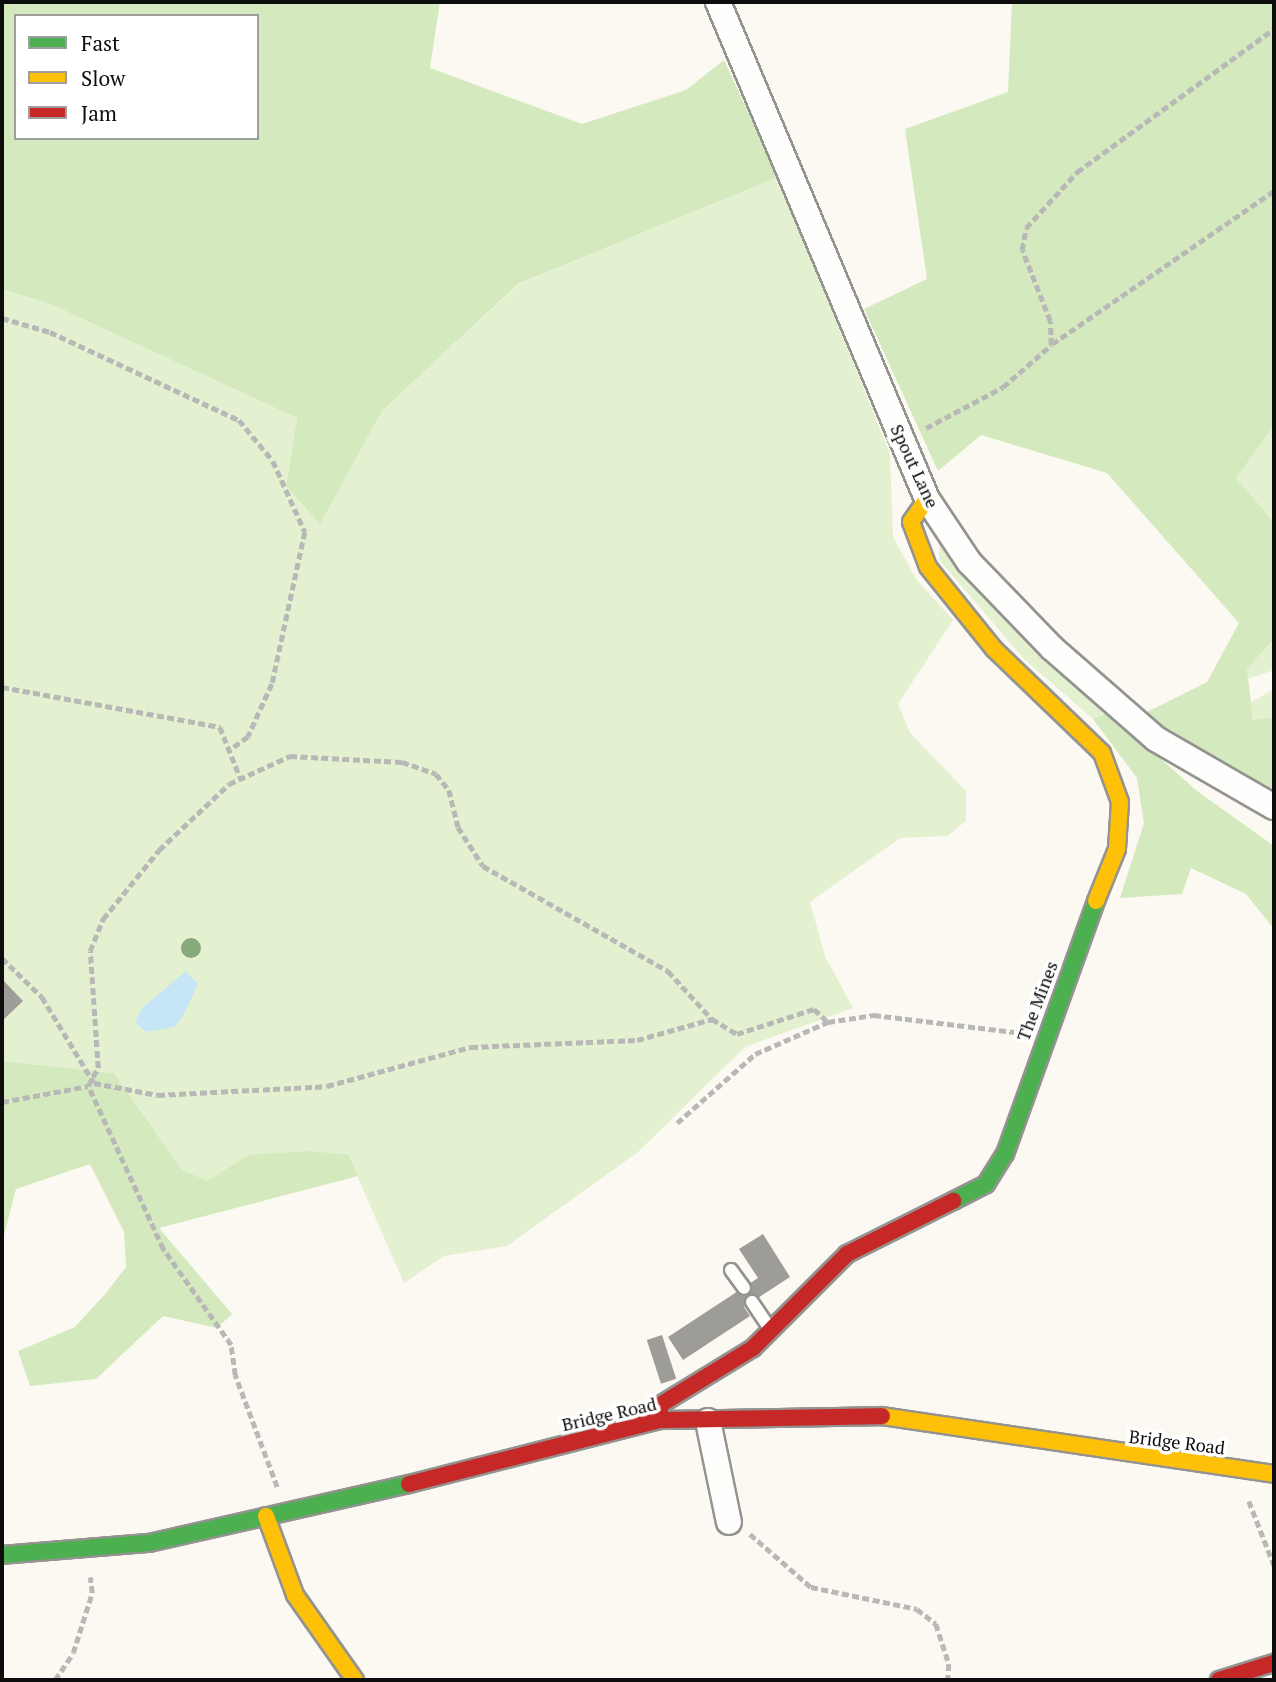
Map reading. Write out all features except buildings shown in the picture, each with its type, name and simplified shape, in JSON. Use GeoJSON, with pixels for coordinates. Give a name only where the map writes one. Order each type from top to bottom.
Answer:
{"type":"FeatureCollection","features":[{"type":"Feature","properties":{"kind":"street","name":"Spout Lane"},"geometry":{"type":"LineString","coordinates":[[718,2],[927,499],[969,562],[1052,648],[1156,739],[1274,807]]}},
{"type":"Feature","properties":{"kind":"street","name":"The Mines"},"geometry":{"type":"LineString","coordinates":[[660,1420],[660,1405],[772,1332],[847,1254],[986,1184],[1005,1154],[1043,1035],[1117,849],[1121,802],[1102,753],[994,649],[928,567],[911,522],[927,499]]}},
{"type":"Feature","properties":{"kind":"street","name":"Bridge Road"},"geometry":{"type":"LineString","coordinates":[[2,1555],[149,1543],[266,1516],[287,1515],[660,1420],[708,1421],[872,1415],[1274,1474]]}},
{"type":"Feature","properties":{"kind":"street"},"geometry":{"type":"LineString","coordinates":[[708,1421],[729,1522]]}},
{"type":"Feature","properties":{"kind":"street"},"geometry":{"type":"LineString","coordinates":[[266,1516],[295,1595],[355,1680]]}},
{"type":"Feature","properties":{"kind":"street"},"geometry":{"type":"LineString","coordinates":[[1219,1680],[1274,1664]]}},
{"type":"Feature","properties":{"kind":"lane"},"geometry":{"type":"LineString","coordinates":[[731,1270],[744,1288]]}},
{"type":"Feature","properties":{"kind":"lane"},"geometry":{"type":"LineString","coordinates":[[752,1302],[772,1332]]}},
{"type":"Feature","properties":{"kind":"path"},"geometry":{"type":"LineString","coordinates":[[1051,345],[1050,321],[1022,250],[1026,228],[1077,172],[1274,29]]}},
{"type":"Feature","properties":{"kind":"path"},"geometry":{"type":"LineString","coordinates":[[902,441],[1003,387],[1051,345],[1274,191]]}},
{"type":"Feature","properties":{"kind":"path"},"geometry":{"type":"LineString","coordinates":[[2,318],[50,332],[239,420],[274,461],[305,532],[272,684],[248,737],[229,751]]}},
{"type":"Feature","properties":{"kind":"path"},"geometry":{"type":"LineString","coordinates":[[2,687],[220,727],[240,777]]}},
{"type":"Feature","properties":{"kind":"path"},"geometry":{"type":"LineString","coordinates":[[91,1084],[90,951],[103,919],[159,850],[240,777],[290,756],[402,762],[436,774],[483,866],[668,971],[712,1019],[737,1034],[814,1009],[828,1022]]}},
{"type":"Feature","properties":{"kind":"path"},"geometry":{"type":"LineString","coordinates":[[2,958],[42,997],[91,1084],[163,1249],[231,1345],[235,1375],[287,1515]]}},
{"type":"Feature","properties":{"kind":"path"},"geometry":{"type":"LineString","coordinates":[[677,1124],[755,1054],[828,1022],[874,1015],[1043,1035]]}},
{"type":"Feature","properties":{"kind":"path"},"geometry":{"type":"LineString","coordinates":[[2,1102],[91,1084],[158,1095],[327,1086],[471,1047],[637,1040],[712,1019]]}},
{"type":"Feature","properties":{"kind":"path"},"geometry":{"type":"LineString","coordinates":[[1234,1469],[1274,1565]]}},
{"type":"Feature","properties":{"kind":"path"},"geometry":{"type":"LineString","coordinates":[[729,1522],[769,1545],[811,1587],[917,1609],[936,1624],[949,1664],[948,1680]]}},
{"type":"Feature","properties":{"kind":"path"},"geometry":{"type":"LineString","coordinates":[[55,1680],[73,1653],[92,1593],[87,1548]]}},
{"type":"Feature","properties":{"kind":"green space"},"geometry":{"type":"Polygon","coordinates":[[[2,2],[440,2],[430,68],[582,124],[686,90],[724,60],[778,177],[518,284],[382,411],[320,524],[286,486],[297,418],[50,304],[2,289],[2,2]]]}},
{"type":"Feature","properties":{"kind":"green space"},"geometry":{"type":"Polygon","coordinates":[[[1012,2],[1274,2],[1274,426],[1236,478],[1274,522],[1274,639],[1247,669],[1253,720],[1274,717],[1274,811],[1143,714],[1207,682],[1239,623],[1107,473],[981,435],[938,471],[864,309],[927,279],[905,129],[1008,92],[1012,2]]]}},
{"type":"Feature","properties":{"kind":"green space"},"geometry":{"type":"Polygon","coordinates":[[[778,177],[890,454],[893,537],[916,579],[953,620],[898,704],[910,733],[966,791],[966,821],[947,836],[900,838],[810,902],[825,956],[853,1008],[745,1047],[638,1152],[507,1246],[444,1256],[404,1283],[348,1155],[248,1155],[208,1182],[182,1170],[114,1073],[2,1061],[2,289],[50,304],[297,418],[286,486],[320,523],[382,411],[519,284],[778,177]]]}},
{"type":"Feature","properties":{"kind":"green space"},"geometry":{"type":"Polygon","coordinates":[[[1274,426],[1274,522],[1236,478],[1274,426]]]}},
{"type":"Feature","properties":{"kind":"green space"},"geometry":{"type":"Polygon","coordinates":[[[939,540],[1032,648],[1109,713],[1093,719],[1025,660],[939,560],[939,540]]]}},
{"type":"Feature","properties":{"kind":"green space"},"geometry":{"type":"Polygon","coordinates":[[[1274,639],[1274,670],[1248,679],[1247,669],[1274,639]]]}},
{"type":"Feature","properties":{"kind":"green space"},"geometry":{"type":"Polygon","coordinates":[[[1274,689],[1274,717],[1253,720],[1251,702],[1274,689]]]}},
{"type":"Feature","properties":{"kind":"green space"},"geometry":{"type":"Polygon","coordinates":[[[1109,713],[1197,791],[1274,846],[1274,929],[1246,894],[1191,868],[1182,894],[1120,898],[1144,823],[1137,778],[1093,719],[1109,713]]]}},
{"type":"Feature","properties":{"kind":"green space"},"geometry":{"type":"Polygon","coordinates":[[[2,1061],[114,1073],[182,1170],[208,1181],[248,1155],[310,1151],[349,1155],[358,1176],[159,1228],[232,1314],[217,1328],[163,1316],[96,1379],[30,1386],[18,1351],[75,1327],[106,1293],[126,1267],[124,1232],[90,1164],[16,1189],[2,1243],[2,1061]]]}},
{"type":"Feature","properties":{"kind":"water"},"geometry":{"type":"Polygon","coordinates":[[[186,971],[198,984],[183,1016],[174,1027],[146,1032],[135,1022],[142,1008],[186,971]]]}},
{"type":"Feature","properties":{"kind":"traffic: fast"},"geometry":{"type":"LineString","coordinates":[[953,1201],[986,1184],[1005,1154],[1096,901]]}},
{"type":"Feature","properties":{"kind":"traffic: fast"},"geometry":{"type":"LineString","coordinates":[[2,1555],[149,1543],[409,1484]]}},
{"type":"Feature","properties":{"kind":"traffic: slow"},"geometry":{"type":"LineString","coordinates":[[927,499],[911,522],[928,567],[994,649],[1102,753],[1120,802],[1117,849],[1096,901]]}},
{"type":"Feature","properties":{"kind":"traffic: slow"},"geometry":{"type":"LineString","coordinates":[[882,1416],[1274,1474]]}},
{"type":"Feature","properties":{"kind":"traffic: slow"},"geometry":{"type":"LineString","coordinates":[[266,1516],[295,1595],[355,1680]]}},
{"type":"Feature","properties":{"kind":"traffic: jam"},"geometry":{"type":"LineString","coordinates":[[660,1420],[660,1405],[753,1348],[847,1254],[953,1201]]}},
{"type":"Feature","properties":{"kind":"traffic: jam"},"geometry":{"type":"LineString","coordinates":[[409,1484],[660,1420],[882,1416]]}},
{"type":"Feature","properties":{"kind":"traffic: jam"},"geometry":{"type":"LineString","coordinates":[[1219,1680],[1274,1663]]}}]}
